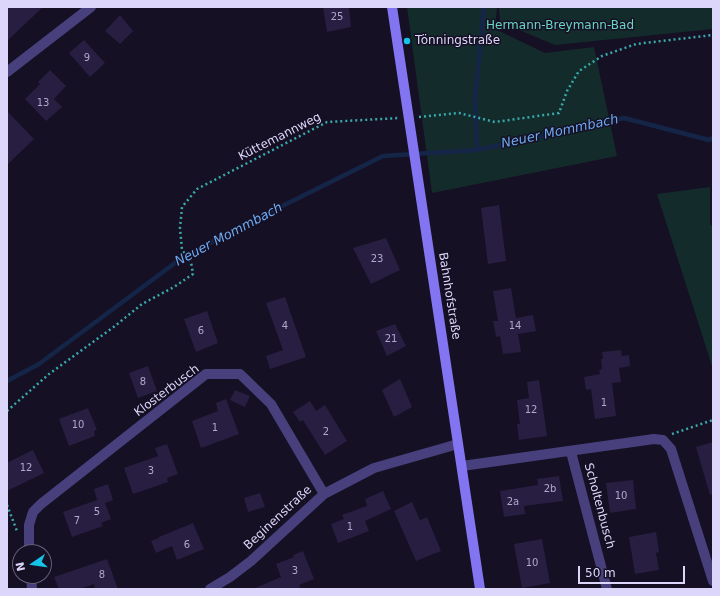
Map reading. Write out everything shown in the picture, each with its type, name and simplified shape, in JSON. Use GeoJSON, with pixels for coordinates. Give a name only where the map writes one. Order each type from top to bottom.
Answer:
{"type":"FeatureCollection","features":[{"type":"Feature","properties":{"kind":"street"},"geometry":{"type":"LineString","coordinates":[[7,72],[91,7]]}},
{"type":"Feature","properties":{"kind":"street","name":"Bahnhofstraße"},"geometry":{"type":"LineString","coordinates":[[392,7],[480,589]]}},
{"type":"Feature","properties":{"kind":"street","name":"Klosterbusch"},"geometry":{"type":"LineString","coordinates":[[28,544],[29,525],[33,512],[41,504],[148,422],[206,374],[240,374],[271,404],[324,494]]}},
{"type":"Feature","properties":{"kind":"street"},"geometry":{"type":"LineString","coordinates":[[663,440],[672,449],[713,581]]}},
{"type":"Feature","properties":{"kind":"street","name":"Scholtenbusch"},"geometry":{"type":"LineString","coordinates":[[462,466],[663,440]]}},
{"type":"Feature","properties":{"kind":"street","name":"Beginenstraße"},"geometry":{"type":"LineString","coordinates":[[210,589],[230,577],[251,561],[324,494],[374,468],[458,444]]}},
{"type":"Feature","properties":{"kind":"street","name":"Scholtenbusch"},"geometry":{"type":"LineString","coordinates":[[571,452],[607,589]]}},
{"type":"Feature","properties":{"kind":"path","name":"Küttemannweg"},"geometry":{"type":"LineString","coordinates":[[7,411],[49,374],[115,326],[142,304],[174,287],[192,274],[191,262],[182,250],[180,228],[182,207],[198,189],[327,122],[409,118],[459,113],[495,122],[559,113],[567,91],[579,71],[602,56],[636,44],[713,35]]}},
{"type":"Feature","properties":{"kind":"path"},"geometry":{"type":"LineString","coordinates":[[663,440],[670,435],[713,420]]}},
{"type":"Feature","properties":{"kind":"path"},"geometry":{"type":"LineString","coordinates":[[7,506],[18,535],[28,539]]}},
{"type":"Feature","properties":{"kind":"green space"},"geometry":{"type":"Polygon","coordinates":[[[407,7],[497,7],[495,29],[545,53],[594,47],[617,156],[432,193],[407,7]]]}},
{"type":"Feature","properties":{"kind":"green space","name":"Hermann-Breymann-Bad"},"geometry":{"type":"Polygon","coordinates":[[[499,7],[713,7],[713,29],[555,45],[500,22],[499,7]]]}},
{"type":"Feature","properties":{"kind":"green space"},"geometry":{"type":"Polygon","coordinates":[[[710,187],[710,224],[713,227],[713,369],[657,194],[710,187]]]}},
{"type":"Feature","properties":{"kind":"building"},"geometry":{"type":"Polygon","coordinates":[[[7,7],[43,7],[7,41],[7,7]]]}},
{"type":"Feature","properties":{"kind":"building"},"geometry":{"type":"Polygon","coordinates":[[[323,7],[349,7],[351,27],[327,32],[323,7]]]}},
{"type":"Feature","properties":{"kind":"building"},"geometry":{"type":"Polygon","coordinates":[[[120,15],[133,31],[120,44],[105,31],[120,15]]]}},
{"type":"Feature","properties":{"kind":"building"},"geometry":{"type":"Polygon","coordinates":[[[84,40],[105,63],[90,77],[69,53],[84,40]]]}},
{"type":"Feature","properties":{"kind":"building"},"geometry":{"type":"Polygon","coordinates":[[[50,70],[66,86],[54,99],[62,107],[46,121],[25,99],[40,84],[38,82],[50,70]]]}},
{"type":"Feature","properties":{"kind":"building"},"geometry":{"type":"Polygon","coordinates":[[[7,111],[34,139],[7,165],[7,111]]]}},
{"type":"Feature","properties":{"kind":"building"},"geometry":{"type":"Polygon","coordinates":[[[499,205],[506,261],[488,264],[481,208],[499,205]]]}},
{"type":"Feature","properties":{"kind":"building"},"geometry":{"type":"Polygon","coordinates":[[[386,238],[400,270],[371,284],[353,248],[386,238]]]}},
{"type":"Feature","properties":{"kind":"building"},"geometry":{"type":"Polygon","coordinates":[[[511,288],[516,318],[533,315],[536,331],[518,334],[521,352],[503,354],[500,336],[496,337],[493,321],[498,321],[493,291],[511,288]]]}},
{"type":"Feature","properties":{"kind":"building"},"geometry":{"type":"Polygon","coordinates":[[[285,297],[306,357],[270,369],[266,356],[283,350],[266,303],[285,297]]]}},
{"type":"Feature","properties":{"kind":"building"},"geometry":{"type":"Polygon","coordinates":[[[207,311],[218,343],[196,352],[184,319],[207,311]]]}},
{"type":"Feature","properties":{"kind":"building"},"geometry":{"type":"Polygon","coordinates":[[[395,324],[406,346],[387,356],[376,331],[395,324]]]}},
{"type":"Feature","properties":{"kind":"building"},"geometry":{"type":"Polygon","coordinates":[[[621,350],[622,356],[629,355],[630,366],[619,368],[621,382],[612,383],[616,416],[595,419],[591,389],[586,390],[584,377],[600,374],[599,370],[602,369],[601,359],[603,359],[602,352],[621,350]]]}},
{"type":"Feature","properties":{"kind":"building"},"geometry":{"type":"Polygon","coordinates":[[[148,366],[157,391],[138,398],[129,373],[148,366]]]}},
{"type":"Feature","properties":{"kind":"building"},"geometry":{"type":"Polygon","coordinates":[[[400,379],[412,407],[394,417],[382,390],[400,379]]]}},
{"type":"Feature","properties":{"kind":"building"},"geometry":{"type":"Polygon","coordinates":[[[539,380],[547,436],[519,440],[517,424],[520,424],[517,400],[529,398],[527,382],[539,380]]]}},
{"type":"Feature","properties":{"kind":"building"},"geometry":{"type":"Polygon","coordinates":[[[235,390],[250,396],[245,407],[230,400],[235,390]]]}},
{"type":"Feature","properties":{"kind":"building"},"geometry":{"type":"Polygon","coordinates":[[[226,399],[239,434],[201,448],[192,421],[218,411],[216,403],[226,399]]]}},
{"type":"Feature","properties":{"kind":"building"},"geometry":{"type":"Polygon","coordinates":[[[310,401],[316,411],[325,405],[347,441],[325,455],[303,420],[300,422],[293,412],[310,401]]]}},
{"type":"Feature","properties":{"kind":"building"},"geometry":{"type":"Polygon","coordinates":[[[88,408],[97,430],[94,431],[95,436],[69,446],[59,419],[88,408]]]}},
{"type":"Feature","properties":{"kind":"building"},"geometry":{"type":"Polygon","coordinates":[[[713,442],[713,494],[710,495],[696,447],[713,442]]]}},
{"type":"Feature","properties":{"kind":"building"},"geometry":{"type":"Polygon","coordinates":[[[167,444],[178,474],[167,478],[168,482],[133,494],[124,468],[158,456],[155,448],[167,444]]]}},
{"type":"Feature","properties":{"kind":"building"},"geometry":{"type":"Polygon","coordinates":[[[33,450],[44,473],[7,491],[7,463],[33,450]]]}},
{"type":"Feature","properties":{"kind":"building"},"geometry":{"type":"Polygon","coordinates":[[[559,476],[563,501],[524,506],[525,514],[504,517],[500,491],[538,485],[537,479],[559,476]]]}},
{"type":"Feature","properties":{"kind":"building"},"geometry":{"type":"Polygon","coordinates":[[[633,480],[636,509],[610,513],[606,483],[633,480]]]}},
{"type":"Feature","properties":{"kind":"building"},"geometry":{"type":"Polygon","coordinates":[[[108,484],[113,500],[105,503],[111,519],[101,523],[103,526],[72,537],[63,512],[97,500],[94,489],[108,484]]]}},
{"type":"Feature","properties":{"kind":"building"},"geometry":{"type":"Polygon","coordinates":[[[383,491],[391,509],[365,521],[369,531],[338,543],[331,524],[344,519],[342,515],[367,506],[365,499],[383,491]]]}},
{"type":"Feature","properties":{"kind":"building"},"geometry":{"type":"Polygon","coordinates":[[[260,493],[265,507],[248,512],[244,498],[260,493]]]}},
{"type":"Feature","properties":{"kind":"building"},"geometry":{"type":"Polygon","coordinates":[[[412,502],[420,520],[427,517],[441,551],[416,561],[394,511],[412,502]]]}},
{"type":"Feature","properties":{"kind":"building"},"geometry":{"type":"Polygon","coordinates":[[[193,523],[204,549],[177,560],[172,546],[156,553],[151,541],[193,523]]]}},
{"type":"Feature","properties":{"kind":"building"},"geometry":{"type":"Polygon","coordinates":[[[656,532],[659,552],[656,553],[659,570],[635,574],[629,537],[656,532]]]}},
{"type":"Feature","properties":{"kind":"building"},"geometry":{"type":"Polygon","coordinates":[[[542,539],[550,583],[522,588],[514,544],[542,539]]]}},
{"type":"Feature","properties":{"kind":"building"},"geometry":{"type":"Polygon","coordinates":[[[303,551],[314,579],[299,585],[301,589],[253,589],[281,577],[276,564],[294,557],[293,555],[303,551]]]}},
{"type":"Feature","properties":{"kind":"building"},"geometry":{"type":"Polygon","coordinates":[[[107,559],[118,589],[95,589],[94,584],[80,589],[59,589],[54,577],[107,559]]]}},
{"type":"Feature","properties":{"kind":"waterway","name":"Neuer Mommbach"},"geometry":{"type":"LineString","coordinates":[[477,150],[475,99],[484,7]]}},
{"type":"Feature","properties":{"kind":"waterway","name":"Neuer Mommbach"},"geometry":{"type":"LineString","coordinates":[[7,381],[39,364],[175,263],[226,234],[383,156],[477,150],[624,118],[709,140],[713,138]]}},
{"type":"Feature","properties":{"kind":"place","name":"Tönningstraße"},"geometry":{"type":"Point","coordinates":[407,41]}}]}
